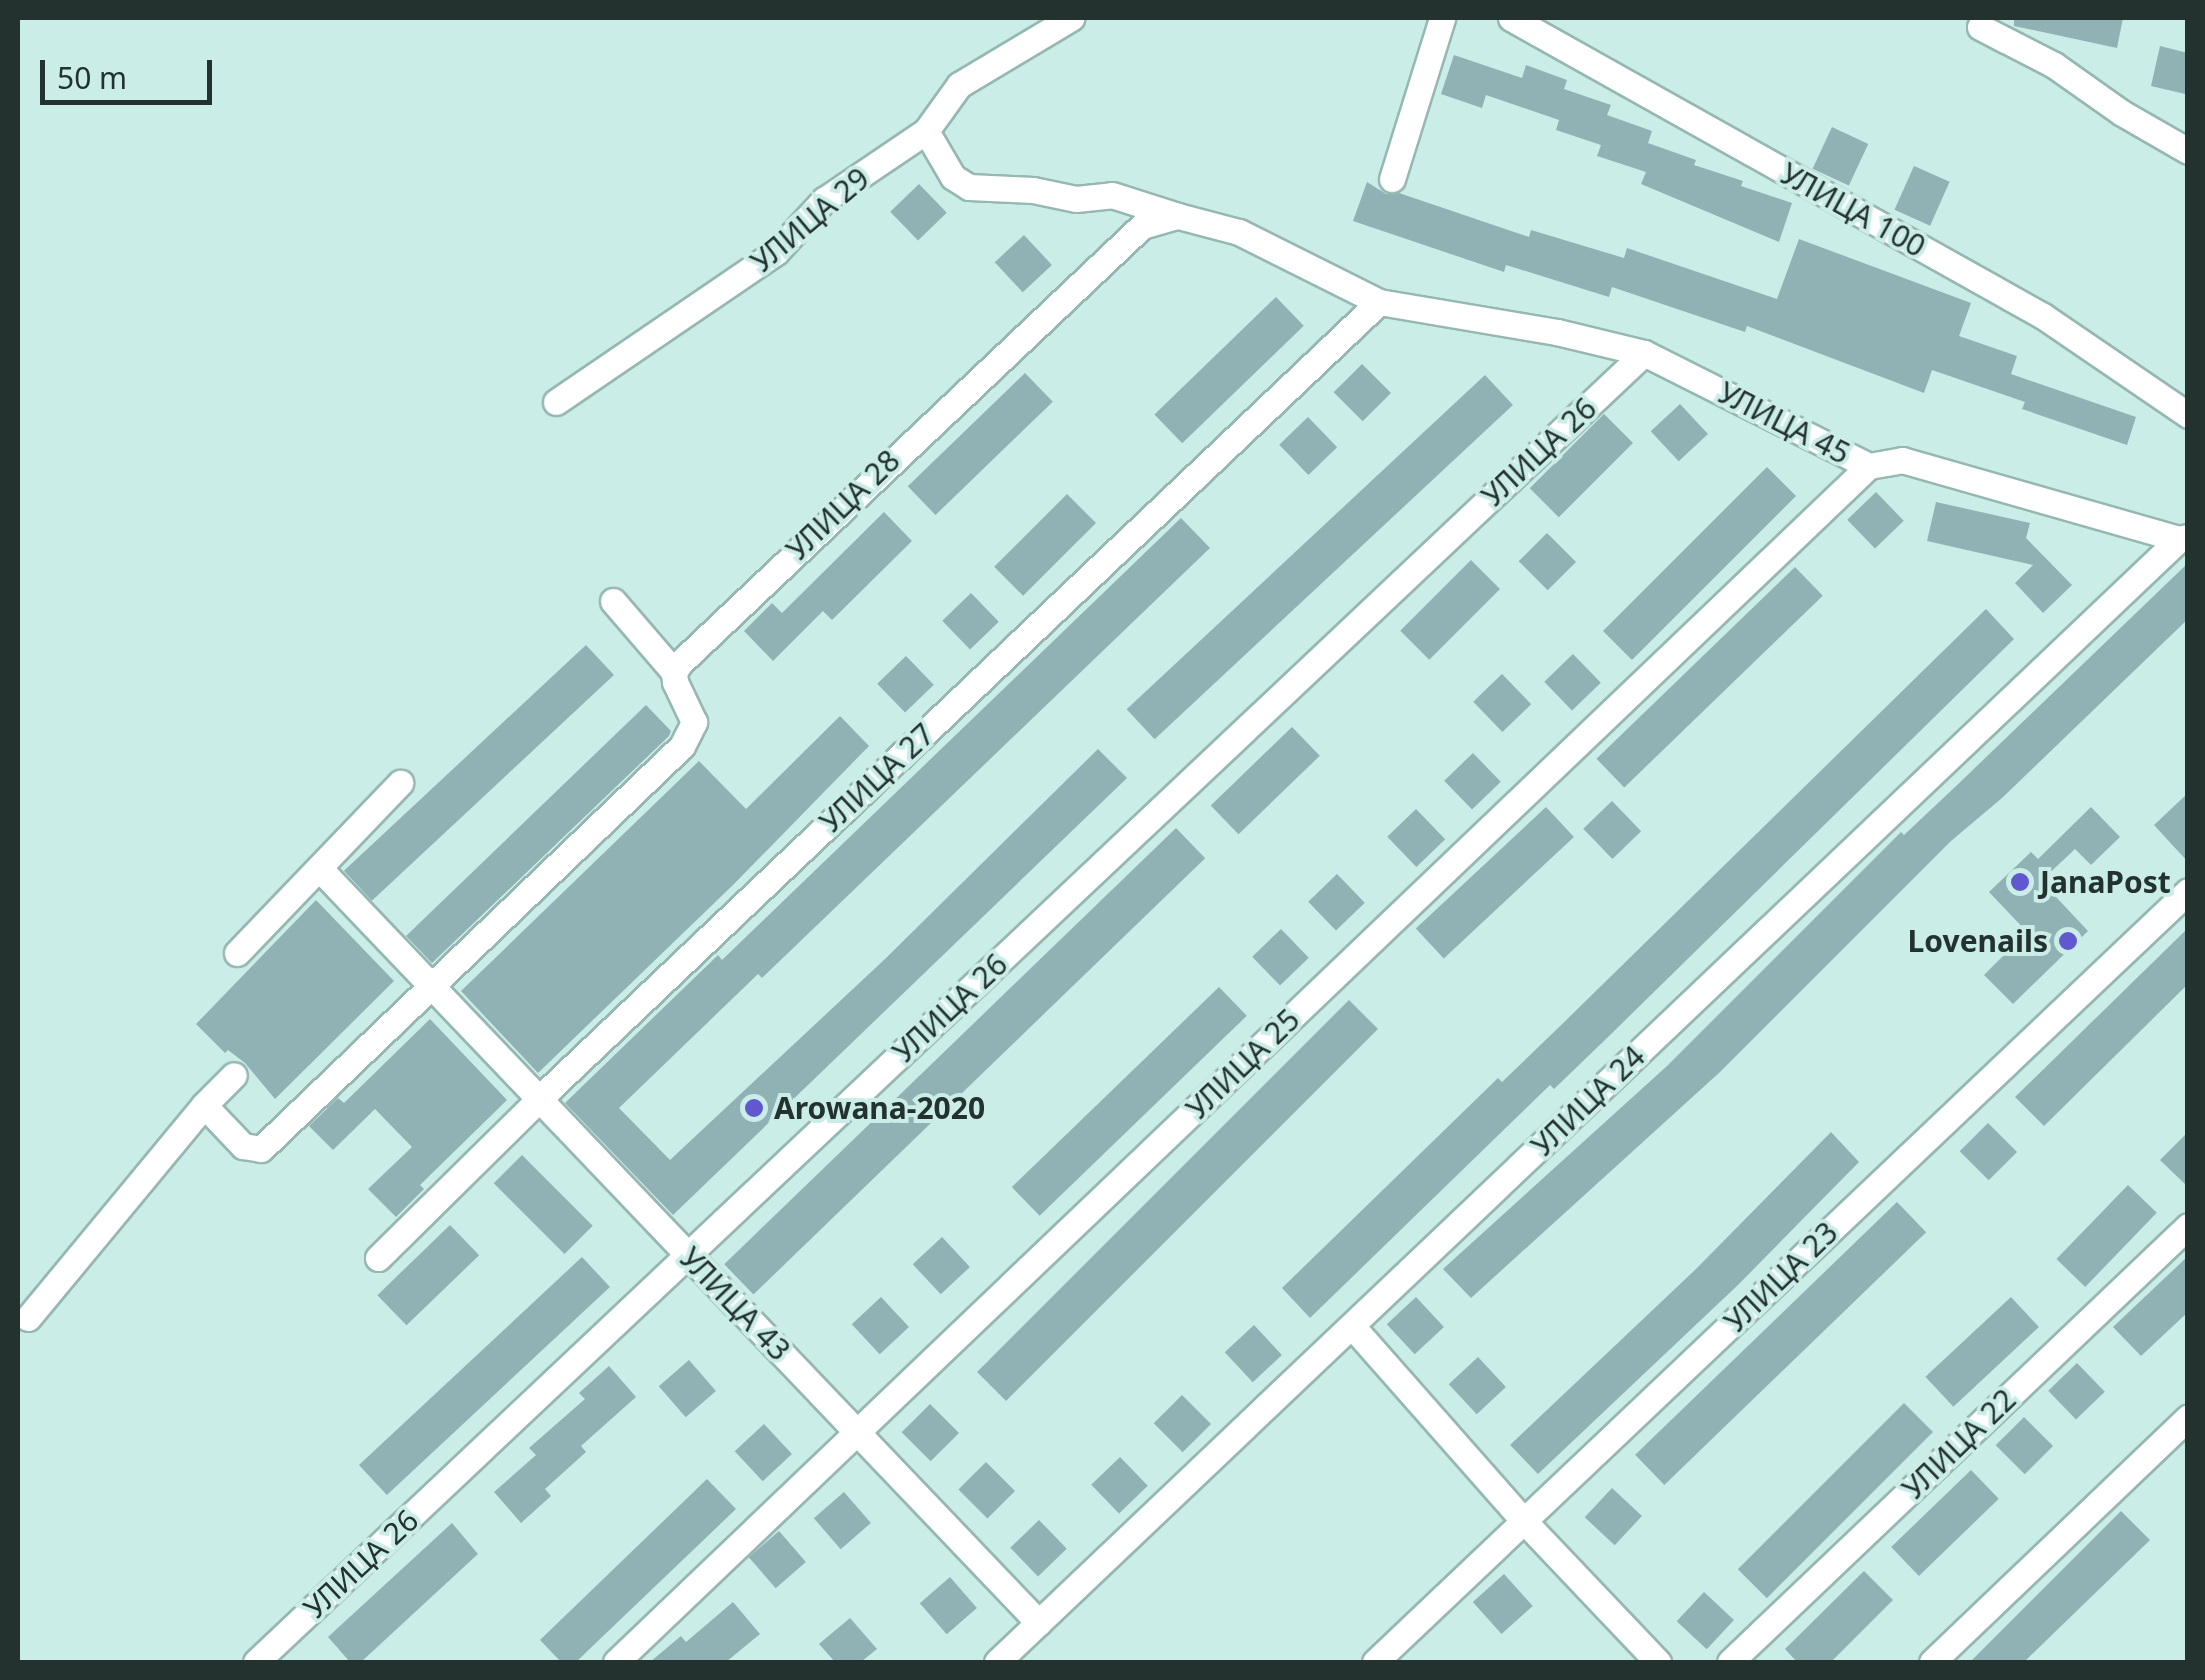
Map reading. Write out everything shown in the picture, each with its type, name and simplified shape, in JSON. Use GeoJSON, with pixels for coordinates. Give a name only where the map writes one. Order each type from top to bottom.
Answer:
{"type":"FeatureCollection","features":[{"type":"Feature","properties":{"kind":"street"},"geometry":{"type":"LineString","coordinates":[[1071,18],[959,86],[926,131],[953,177],[969,188],[1033,190],[1076,199],[1112,196],[1239,232],[1379,302]]}},
{"type":"Feature","properties":{"kind":"street"},"geometry":{"type":"LineString","coordinates":[[1392,179],[1442,18]]}},
{"type":"Feature","properties":{"kind":"street","name":"УЛИЦА 100"},"geometry":{"type":"LineString","coordinates":[[1511,18],[2043,316],[2188,414]]}},
{"type":"Feature","properties":{"kind":"street"},"geometry":{"type":"LineString","coordinates":[[1980,27],[2054,65],[2122,114],[2188,151]]}},
{"type":"Feature","properties":{"kind":"street","name":"УЛИЦА 29"},"geometry":{"type":"LineString","coordinates":[[556,402],[776,252],[824,200],[926,131]]}},
{"type":"Feature","properties":{"kind":"street","name":"УЛИЦА 28"},"geometry":{"type":"LineString","coordinates":[[674,672],[916,435],[1142,226],[1178,216]]}},
{"type":"Feature","properties":{"kind":"street","name":"УЛИЦА 45"},"geometry":{"type":"LineString","coordinates":[[1379,302],[1557,332],[1644,353],[1869,466],[1902,460],[2183,538]]}},
{"type":"Feature","properties":{"kind":"street","name":"УЛИЦА 27"},"geometry":{"type":"LineString","coordinates":[[378,1258],[540,1097],[1379,302]]}},
{"type":"Feature","properties":{"kind":"street","name":"УЛИЦА 26"},"geometry":{"type":"LineString","coordinates":[[256,1662],[1644,353]]}},
{"type":"Feature","properties":{"kind":"street","name":"УЛИЦА 25"},"geometry":{"type":"LineString","coordinates":[[616,1662],[1869,466]]}},
{"type":"Feature","properties":{"kind":"street","name":"УЛИЦА 24"},"geometry":{"type":"LineString","coordinates":[[997,1662],[2183,538]]}},
{"type":"Feature","properties":{"kind":"street"},"geometry":{"type":"LineString","coordinates":[[204,1106],[243,1146],[261,1148],[691,734],[694,722],[674,672],[613,601]]}},
{"type":"Feature","properties":{"kind":"street"},"geometry":{"type":"LineString","coordinates":[[238,953],[400,782]]}},
{"type":"Feature","properties":{"kind":"street","name":"УЛИЦА 43"},"geometry":{"type":"LineString","coordinates":[[318,868],[1038,1623]]}},
{"type":"Feature","properties":{"kind":"street","name":"УЛИЦА 23"},"geometry":{"type":"LineString","coordinates":[[1375,1662],[2188,891]]}},
{"type":"Feature","properties":{"kind":"street"},"geometry":{"type":"LineString","coordinates":[[28,1318],[234,1075]]}},
{"type":"Feature","properties":{"kind":"street","name":"УЛИЦА 22"},"geometry":{"type":"LineString","coordinates":[[1730,1662],[2188,1226]]}},
{"type":"Feature","properties":{"kind":"street"},"geometry":{"type":"LineString","coordinates":[[1352,1326],[1524,1521],[1658,1662]]}},
{"type":"Feature","properties":{"kind":"street"},"geometry":{"type":"LineString","coordinates":[[1932,1662],[2188,1416]]}},
{"type":"Feature","properties":{"kind":"building"},"geometry":{"type":"Polygon","coordinates":[[[2014,18],[2123,18],[2117,48],[2014,26],[2014,18]]]}},
{"type":"Feature","properties":{"kind":"building"},"geometry":{"type":"Polygon","coordinates":[[[2160,46],[2188,53],[2185,94],[2151,86],[2160,46]]]}},
{"type":"Feature","properties":{"kind":"building"},"geometry":{"type":"Polygon","coordinates":[[[1454,55],[1522,78],[1526,65],[1567,80],[1564,89],[1611,105],[1607,115],[1652,131],[1648,143],[1696,160],[1694,165],[1743,181],[1741,186],[1792,203],[1779,242],[1641,184],[1646,172],[1597,156],[1601,145],[1556,130],[1559,120],[1486,95],[1482,108],[1441,94],[1454,55]]]}},
{"type":"Feature","properties":{"kind":"building"},"geometry":{"type":"Polygon","coordinates":[[[1832,127],[1868,144],[1849,186],[1813,169],[1832,127]]]}},
{"type":"Feature","properties":{"kind":"building"},"geometry":{"type":"Polygon","coordinates":[[[1914,166],[1950,182],[1930,226],[1894,210],[1914,166]]]}},
{"type":"Feature","properties":{"kind":"building"},"geometry":{"type":"Polygon","coordinates":[[[1367,182],[1386,194],[1399,193],[1529,237],[1531,230],[1624,258],[1627,248],[1777,299],[1799,239],[1971,303],[1959,336],[2017,356],[2011,374],[2136,417],[2127,445],[2022,409],[2025,402],[1932,370],[1924,393],[1747,326],[1745,332],[1612,287],[1609,297],[1506,265],[1504,272],[1353,221],[1367,182]]]}},
{"type":"Feature","properties":{"kind":"building"},"geometry":{"type":"Polygon","coordinates":[[[919,184],[947,213],[918,241],[890,212],[919,184]]]}},
{"type":"Feature","properties":{"kind":"building"},"geometry":{"type":"Polygon","coordinates":[[[1024,235],[1052,265],[1023,292],[995,262],[1024,235]]]}},
{"type":"Feature","properties":{"kind":"building"},"geometry":{"type":"Polygon","coordinates":[[[1276,297],[1304,326],[1182,443],[1154,414],[1276,297]]]}},
{"type":"Feature","properties":{"kind":"building"},"geometry":{"type":"Polygon","coordinates":[[[1362,364],[1391,393],[1363,421],[1334,392],[1362,364]]]}},
{"type":"Feature","properties":{"kind":"building"},"geometry":{"type":"Polygon","coordinates":[[[1025,373],[1053,402],[936,515],[908,486],[1025,373]]]}},
{"type":"Feature","properties":{"kind":"building"},"geometry":{"type":"Polygon","coordinates":[[[1485,375],[1513,405],[1155,739],[1127,709],[1485,375]]]}},
{"type":"Feature","properties":{"kind":"building"},"geometry":{"type":"Polygon","coordinates":[[[1680,404],[1708,434],[1679,461],[1651,431],[1680,404]]]}},
{"type":"Feature","properties":{"kind":"building"},"geometry":{"type":"Polygon","coordinates":[[[1604,414],[1633,443],[1559,517],[1530,488],[1604,414]]]}},
{"type":"Feature","properties":{"kind":"building"},"geometry":{"type":"Polygon","coordinates":[[[1308,417],[1337,447],[1308,475],[1279,445],[1308,417]]]}},
{"type":"Feature","properties":{"kind":"building"},"geometry":{"type":"Polygon","coordinates":[[[1767,467],[1796,496],[1632,660],[1603,631],[1767,467]]]}},
{"type":"Feature","properties":{"kind":"building"},"geometry":{"type":"Polygon","coordinates":[[[1876,492],[1904,521],[1875,549],[1847,520],[1876,492]]]}},
{"type":"Feature","properties":{"kind":"building"},"geometry":{"type":"Polygon","coordinates":[[[1067,494],[1096,523],[1023,596],[994,567],[1067,494]]]}},
{"type":"Feature","properties":{"kind":"building"},"geometry":{"type":"Polygon","coordinates":[[[1936,502],[2030,523],[2026,538],[2072,585],[2043,613],[2015,583],[2033,565],[1927,541],[1936,502]]]}},
{"type":"Feature","properties":{"kind":"building"},"geometry":{"type":"Polygon","coordinates":[[[884,512],[912,541],[832,620],[823,611],[773,661],[744,631],[772,603],[782,613],[884,512]]]}},
{"type":"Feature","properties":{"kind":"building"},"geometry":{"type":"Polygon","coordinates":[[[1181,518],[1210,548],[762,978],[758,974],[619,1108],[670,1160],[885,959],[1098,749],[1127,778],[673,1215],[565,1103],[718,955],[722,960],[1181,518]]]}},
{"type":"Feature","properties":{"kind":"building"},"geometry":{"type":"Polygon","coordinates":[[[1547,533],[1576,562],[1548,590],[1519,561],[1547,533]]]}},
{"type":"Feature","properties":{"kind":"building"},"geometry":{"type":"Polygon","coordinates":[[[1471,560],[1500,589],[1429,660],[1400,631],[1471,560]]]}},
{"type":"Feature","properties":{"kind":"building"},"geometry":{"type":"Polygon","coordinates":[[[2188,563],[2188,619],[2002,798],[1951,841],[1720,1072],[1471,1298],[1443,1269],[1667,1066],[1901,832],[1904,835],[2188,563]]]}},
{"type":"Feature","properties":{"kind":"building"},"geometry":{"type":"Polygon","coordinates":[[[1795,567],[1823,596],[1624,787],[1596,759],[1795,567]]]}},
{"type":"Feature","properties":{"kind":"building"},"geometry":{"type":"Polygon","coordinates":[[[971,593],[999,622],[970,650],[942,621],[971,593]]]}},
{"type":"Feature","properties":{"kind":"building"},"geometry":{"type":"Polygon","coordinates":[[[1986,609],[2014,639],[1606,1039],[1554,1089],[1550,1085],[1310,1318],[1282,1288],[1498,1078],[1502,1082],[1554,1032],[1986,609]]]}},
{"type":"Feature","properties":{"kind":"building"},"geometry":{"type":"Polygon","coordinates":[[[586,645],[614,675],[372,901],[344,871],[586,645]]]}},
{"type":"Feature","properties":{"kind":"building"},"geometry":{"type":"Polygon","coordinates":[[[1573,654],[1601,683],[1572,711],[1544,682],[1573,654]]]}},
{"type":"Feature","properties":{"kind":"building"},"geometry":{"type":"Polygon","coordinates":[[[906,656],[934,685],[905,713],[877,684],[906,656]]]}},
{"type":"Feature","properties":{"kind":"building"},"geometry":{"type":"Polygon","coordinates":[[[1502,674],[1531,704],[1502,732],[1473,702],[1502,674]]]}},
{"type":"Feature","properties":{"kind":"building"},"geometry":{"type":"Polygon","coordinates":[[[646,705],[671,731],[669,736],[432,963],[406,936],[646,705]]]}},
{"type":"Feature","properties":{"kind":"building"},"geometry":{"type":"Polygon","coordinates":[[[840,716],[869,746],[734,884],[538,1073],[461,991],[699,761],[746,809],[840,716]]]}},
{"type":"Feature","properties":{"kind":"building"},"geometry":{"type":"Polygon","coordinates":[[[1292,727],[1320,756],[1239,834],[1211,805],[1292,727]]]}},
{"type":"Feature","properties":{"kind":"building"},"geometry":{"type":"Polygon","coordinates":[[[1473,753],[1501,782],[1472,810],[1444,781],[1473,753]]]}},
{"type":"Feature","properties":{"kind":"building"},"geometry":{"type":"Polygon","coordinates":[[[2188,793],[2188,862],[2154,825],[2188,793]]]}},
{"type":"Feature","properties":{"kind":"building"},"geometry":{"type":"Polygon","coordinates":[[[1612,801],[1641,831],[1612,859],[1583,829],[1612,801]]]}},
{"type":"Feature","properties":{"kind":"building"},"geometry":{"type":"Polygon","coordinates":[[[1546,807],[1574,837],[1444,958],[1416,928],[1546,807]]]}},
{"type":"Feature","properties":{"kind":"building"},"geometry":{"type":"Polygon","coordinates":[[[2091,807],[2120,837],[2091,865],[2075,849],[2041,881],[2088,931],[2013,1004],[1984,975],[2027,932],[1989,892],[2031,852],[2038,859],[2091,807]]]}},
{"type":"Feature","properties":{"kind":"building"},"geometry":{"type":"Polygon","coordinates":[[[1416,809],[1445,839],[1416,867],[1387,837],[1416,809]]]}},
{"type":"Feature","properties":{"kind":"building"},"geometry":{"type":"Polygon","coordinates":[[[1176,828],[1205,858],[753,1294],[724,1264],[1176,828]]]}},
{"type":"Feature","properties":{"kind":"building"},"geometry":{"type":"Polygon","coordinates":[[[1337,874],[1365,903],[1336,931],[1308,902],[1337,874]]]}},
{"type":"Feature","properties":{"kind":"building"},"geometry":{"type":"Polygon","coordinates":[[[316,900],[394,981],[275,1099],[245,1063],[228,1050],[225,1053],[196,1024],[316,900]]]}},
{"type":"Feature","properties":{"kind":"building"},"geometry":{"type":"Polygon","coordinates":[[[2188,928],[2188,984],[2044,1126],[2015,1097],[2188,928]]]}},
{"type":"Feature","properties":{"kind":"building"},"geometry":{"type":"Polygon","coordinates":[[[1281,929],[1309,958],[1280,986],[1252,957],[1281,929]]]}},
{"type":"Feature","properties":{"kind":"building"},"geometry":{"type":"Polygon","coordinates":[[[1219,987],[1247,1016],[1040,1216],[1012,1187],[1219,987]]]}},
{"type":"Feature","properties":{"kind":"building"},"geometry":{"type":"Polygon","coordinates":[[[1349,1000],[1378,1029],[1006,1401],[977,1372],[1349,1000]]]}},
{"type":"Feature","properties":{"kind":"building"},"geometry":{"type":"Polygon","coordinates":[[[430,1019],[507,1100],[420,1185],[424,1189],[396,1217],[368,1189],[412,1147],[375,1109],[333,1150],[309,1126],[338,1098],[344,1103],[430,1019]]]}},
{"type":"Feature","properties":{"kind":"building"},"geometry":{"type":"Polygon","coordinates":[[[1988,1123],[2017,1152],[1989,1180],[1960,1151],[1988,1123]]]}},
{"type":"Feature","properties":{"kind":"building"},"geometry":{"type":"Polygon","coordinates":[[[1831,1132],[1859,1162],[1739,1284],[1538,1474],[1510,1445],[1696,1269],[1831,1132]]]}},
{"type":"Feature","properties":{"kind":"building"},"geometry":{"type":"Polygon","coordinates":[[[2188,1132],[2188,1187],[2160,1160],[2188,1132]]]}},
{"type":"Feature","properties":{"kind":"building"},"geometry":{"type":"Polygon","coordinates":[[[522,1155],[593,1226],[564,1254],[494,1183],[522,1155]]]}},
{"type":"Feature","properties":{"kind":"building"},"geometry":{"type":"Polygon","coordinates":[[[2128,1185],[2157,1213],[2085,1287],[2056,1259],[2128,1185]]]}},
{"type":"Feature","properties":{"kind":"building"},"geometry":{"type":"Polygon","coordinates":[[[1897,1202],[1926,1232],[1664,1485],[1635,1455],[1897,1202]]]}},
{"type":"Feature","properties":{"kind":"building"},"geometry":{"type":"Polygon","coordinates":[[[450,1225],[479,1255],[407,1325],[377,1295],[450,1225]]]}},
{"type":"Feature","properties":{"kind":"building"},"geometry":{"type":"Polygon","coordinates":[[[942,1237],[970,1267],[941,1294],[913,1264],[942,1237]]]}},
{"type":"Feature","properties":{"kind":"building"},"geometry":{"type":"Polygon","coordinates":[[[2188,1256],[2188,1312],[2141,1356],[2113,1327],[2188,1256]]]}},
{"type":"Feature","properties":{"kind":"building"},"geometry":{"type":"Polygon","coordinates":[[[582,1257],[610,1287],[387,1495],[359,1465],[582,1257]]]}},
{"type":"Feature","properties":{"kind":"building"},"geometry":{"type":"Polygon","coordinates":[[[881,1297],[909,1327],[880,1354],[852,1324],[881,1297]]]}},
{"type":"Feature","properties":{"kind":"building"},"geometry":{"type":"Polygon","coordinates":[[[1416,1297],[1444,1327],[1415,1354],[1387,1324],[1416,1297]]]}},
{"type":"Feature","properties":{"kind":"building"},"geometry":{"type":"Polygon","coordinates":[[[2011,1297],[2039,1327],[1953,1407],[1925,1377],[2011,1297]]]}},
{"type":"Feature","properties":{"kind":"building"},"geometry":{"type":"Polygon","coordinates":[[[1254,1325],[1282,1355],[1253,1382],[1225,1352],[1254,1325]]]}},
{"type":"Feature","properties":{"kind":"building"},"geometry":{"type":"Polygon","coordinates":[[[1478,1357],[1506,1387],[1477,1414],[1449,1384],[1478,1357]]]}},
{"type":"Feature","properties":{"kind":"building"},"geometry":{"type":"Polygon","coordinates":[[[689,1360],[716,1391],[686,1417],[659,1386],[689,1360]]]}},
{"type":"Feature","properties":{"kind":"building"},"geometry":{"type":"Polygon","coordinates":[[[2077,1363],[2105,1392],[2076,1420],[2048,1391],[2077,1363]]]}},
{"type":"Feature","properties":{"kind":"building"},"geometry":{"type":"Polygon","coordinates":[[[609,1366],[636,1397],[581,1446],[586,1452],[545,1489],[551,1496],[521,1523],[494,1492],[536,1455],[529,1448],[585,1399],[579,1393],[609,1366]]]}},
{"type":"Feature","properties":{"kind":"building"},"geometry":{"type":"Polygon","coordinates":[[[1182,1395],[1211,1424],[1183,1452],[1154,1423],[1182,1395]]]}},
{"type":"Feature","properties":{"kind":"building"},"geometry":{"type":"Polygon","coordinates":[[[1904,1403],[1933,1432],[1767,1598],[1738,1569],[1904,1403]]]}},
{"type":"Feature","properties":{"kind":"building"},"geometry":{"type":"Polygon","coordinates":[[[930,1404],[959,1433],[931,1461],[902,1432],[930,1404]]]}},
{"type":"Feature","properties":{"kind":"building"},"geometry":{"type":"Polygon","coordinates":[[[2024,1417],[2053,1446],[2025,1474],[1996,1445],[2024,1417]]]}},
{"type":"Feature","properties":{"kind":"building"},"geometry":{"type":"Polygon","coordinates":[[[764,1424],[792,1454],[763,1481],[735,1451],[764,1424]]]}},
{"type":"Feature","properties":{"kind":"building"},"geometry":{"type":"Polygon","coordinates":[[[1120,1457],[1148,1486],[1119,1514],[1091,1485],[1120,1457]]]}},
{"type":"Feature","properties":{"kind":"building"},"geometry":{"type":"Polygon","coordinates":[[[986,1462],[1015,1491],[987,1519],[958,1490],[986,1462]]]}},
{"type":"Feature","properties":{"kind":"building"},"geometry":{"type":"Polygon","coordinates":[[[1971,1470],[1999,1499],[1919,1576],[1891,1547],[1971,1470]]]}},
{"type":"Feature","properties":{"kind":"building"},"geometry":{"type":"Polygon","coordinates":[[[707,1479],[736,1509],[576,1662],[561,1662],[540,1640],[707,1479]]]}},
{"type":"Feature","properties":{"kind":"building"},"geometry":{"type":"Polygon","coordinates":[[[1612,1488],[1642,1516],[1615,1545],[1585,1517],[1612,1488]]]}},
{"type":"Feature","properties":{"kind":"building"},"geometry":{"type":"Polygon","coordinates":[[[844,1492],[871,1523],[841,1549],[814,1518],[844,1492]]]}},
{"type":"Feature","properties":{"kind":"building"},"geometry":{"type":"Polygon","coordinates":[[[2121,1511],[2150,1540],[2024,1662],[1970,1662],[2121,1511]]]}},
{"type":"Feature","properties":{"kind":"building"},"geometry":{"type":"Polygon","coordinates":[[[1039,1520],[1067,1549],[1038,1577],[1010,1548],[1039,1520]]]}},
{"type":"Feature","properties":{"kind":"building"},"geometry":{"type":"Polygon","coordinates":[[[452,1523],[478,1554],[361,1662],[350,1662],[328,1637],[452,1523]]]}},
{"type":"Feature","properties":{"kind":"building"},"geometry":{"type":"Polygon","coordinates":[[[779,1531],[806,1562],[776,1588],[749,1557],[779,1531]]]}},
{"type":"Feature","properties":{"kind":"building"},"geometry":{"type":"Polygon","coordinates":[[[1864,1571],[1893,1600],[1831,1662],[1797,1662],[1785,1649],[1864,1571]]]}},
{"type":"Feature","properties":{"kind":"building"},"geometry":{"type":"Polygon","coordinates":[[[1504,1574],[1533,1606],[1502,1634],[1473,1602],[1504,1574]]]}},
{"type":"Feature","properties":{"kind":"building"},"geometry":{"type":"Polygon","coordinates":[[[950,1577],[977,1608],[947,1634],[920,1603],[950,1577]]]}},
{"type":"Feature","properties":{"kind":"building"},"geometry":{"type":"Polygon","coordinates":[[[1704,1592],[1734,1620],[1707,1649],[1677,1621],[1704,1592]]]}},
{"type":"Feature","properties":{"kind":"building"},"geometry":{"type":"Polygon","coordinates":[[[733,1602],[760,1634],[726,1662],[650,1662],[681,1636],[686,1642],[733,1602]]]}},
{"type":"Feature","properties":{"kind":"building"},"geometry":{"type":"Polygon","coordinates":[[[850,1618],[877,1649],[861,1662],[835,1662],[819,1644],[850,1618]]]}},
{"type":"Feature","properties":{"kind":"place","name":"JanaPost"},"geometry":{"type":"Point","coordinates":[2020,882]}},
{"type":"Feature","properties":{"kind":"place","name":"Lovenails"},"geometry":{"type":"Point","coordinates":[2068,941]}},
{"type":"Feature","properties":{"kind":"place","name":"Arowana-2020"},"geometry":{"type":"Point","coordinates":[754,1108]}}]}
